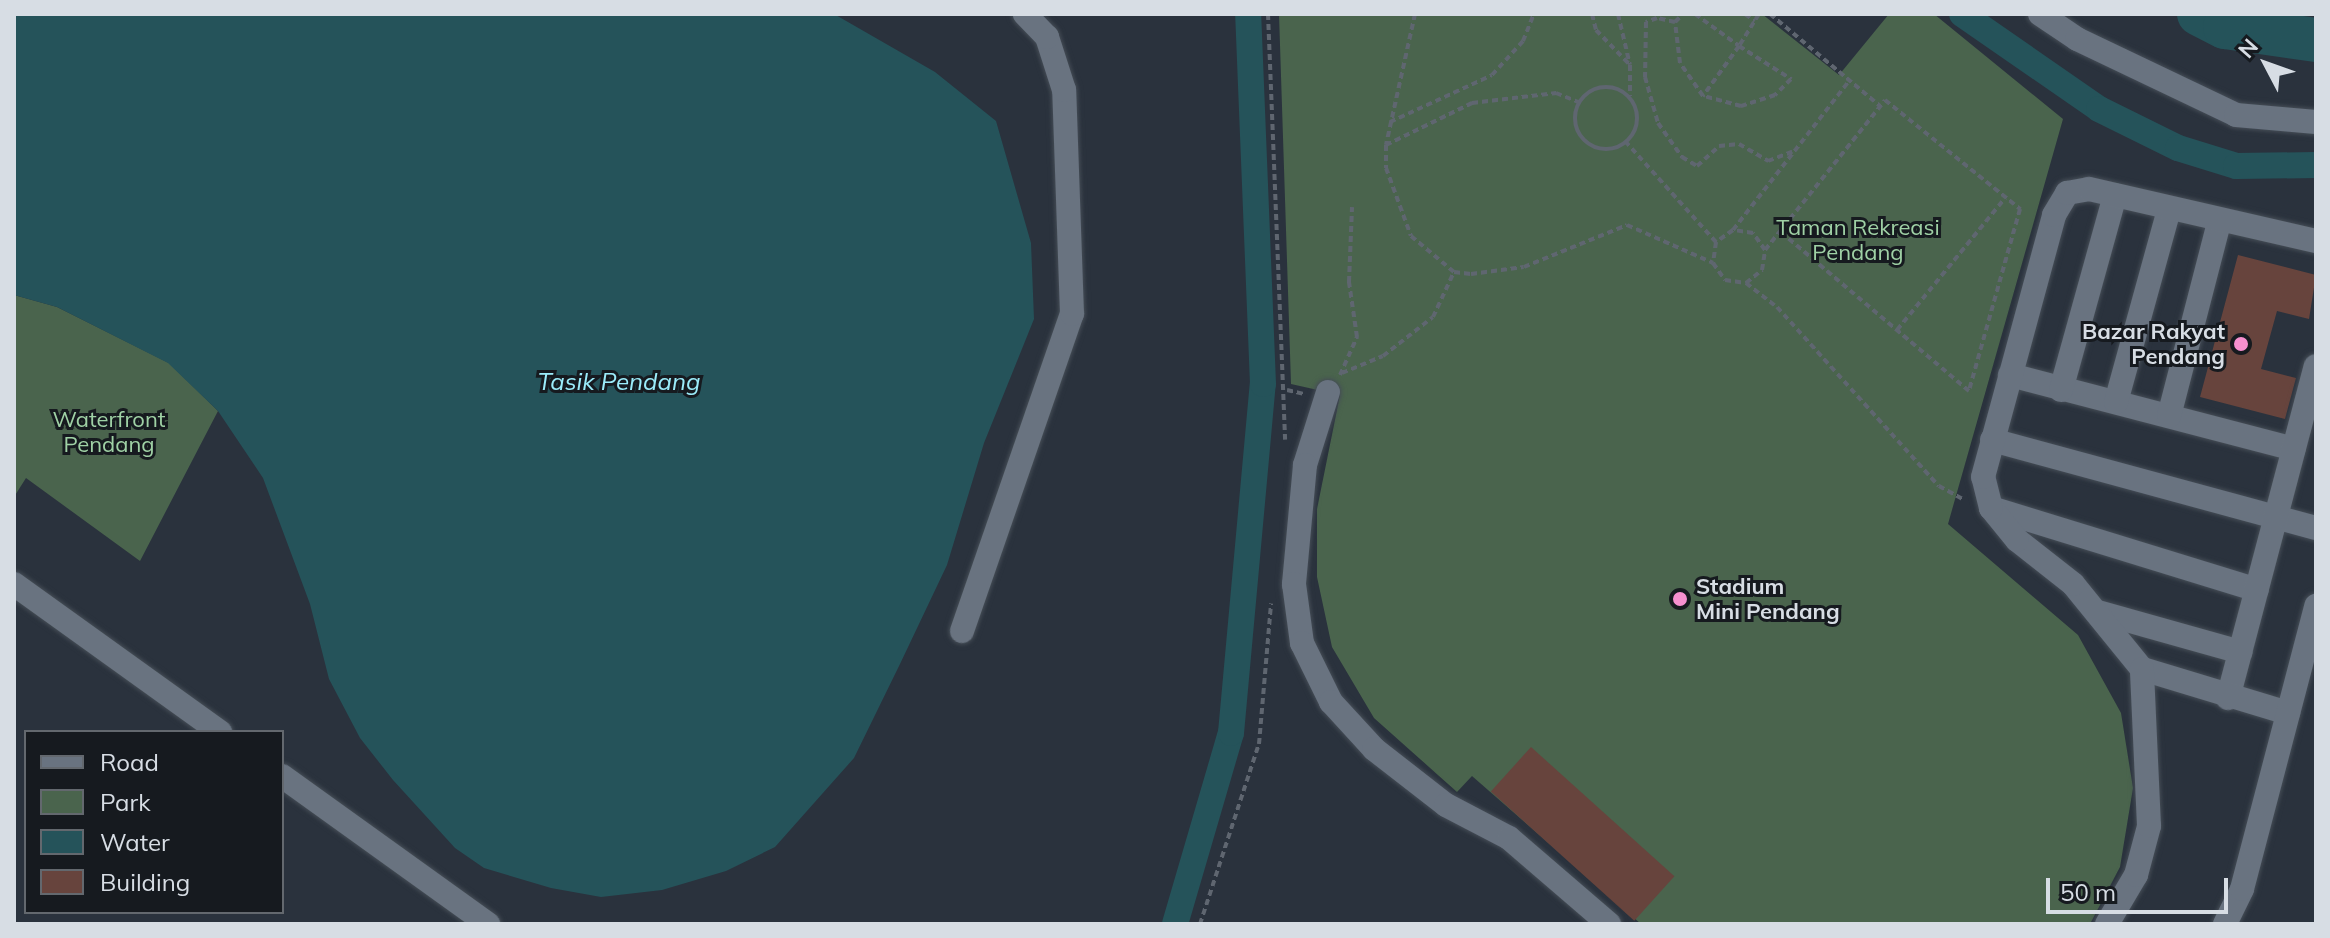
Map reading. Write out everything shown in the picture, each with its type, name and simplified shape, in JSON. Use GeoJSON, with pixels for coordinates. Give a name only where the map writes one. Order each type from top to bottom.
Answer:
{"type":"FeatureCollection","features":[{"type":"Feature","properties":{"kind":"street"},"geometry":{"type":"LineString","coordinates":[[962,631],[1072,314],[1064,90],[1047,37],[1025,14]]}},
{"type":"Feature","properties":{"kind":"street"},"geometry":{"type":"LineString","coordinates":[[2040,14],[2077,39],[2236,115],[2316,122]]}},
{"type":"Feature","properties":{"kind":"street"},"geometry":{"type":"LineString","coordinates":[[2300,701],[2228,698],[2142,669],[2098,612],[1991,508],[1983,477],[2054,215],[2067,193],[2089,189],[2219,222],[2316,241]]}},
{"type":"Feature","properties":{"kind":"street"},"geometry":{"type":"LineString","coordinates":[[2061,390],[2115,195]]}},
{"type":"Feature","properties":{"kind":"street"},"geometry":{"type":"LineString","coordinates":[[2116,402],[2169,210]]}},
{"type":"Feature","properties":{"kind":"street"},"geometry":{"type":"LineString","coordinates":[[2169,416],[2219,222]]}},
{"type":"Feature","properties":{"kind":"street"},"geometry":{"type":"LineString","coordinates":[[2228,698],[2316,366]]}},
{"type":"Feature","properties":{"kind":"street"},"geometry":{"type":"LineString","coordinates":[[2010,375],[2294,449]]}},
{"type":"Feature","properties":{"kind":"street"},"geometry":{"type":"LineString","coordinates":[[1335,382],[1305,465],[1294,584],[1302,643],[1331,702],[1374,749],[1446,805],[1509,838],[1609,924]]}},
{"type":"Feature","properties":{"kind":"street"},"geometry":{"type":"LineString","coordinates":[[1992,440],[2316,528]]}},
{"type":"Feature","properties":{"kind":"street"},"geometry":{"type":"LineString","coordinates":[[1991,508],[2257,590]]}},
{"type":"Feature","properties":{"kind":"street"},"geometry":{"type":"LineString","coordinates":[[14,584],[217,730]]}},
{"type":"Feature","properties":{"kind":"street"},"geometry":{"type":"LineString","coordinates":[[2225,924],[2242,889],[2300,701],[2316,606]]}},
{"type":"Feature","properties":{"kind":"street"},"geometry":{"type":"LineString","coordinates":[[2098,612],[2240,652]]}},
{"type":"Feature","properties":{"kind":"street"},"geometry":{"type":"LineString","coordinates":[[2107,924],[2136,875],[2149,826],[2142,669]]}},
{"type":"Feature","properties":{"kind":"street"},"geometry":{"type":"LineString","coordinates":[[284,777],[488,924]]}},
{"type":"Feature","properties":{"kind":"path"},"geometry":{"type":"LineString","coordinates":[[1268,14],[1285,444]]}},
{"type":"Feature","properties":{"kind":"path"},"geometry":{"type":"LineString","coordinates":[[1415,14],[1386,145],[1386,168],[1411,236],[1454,272],[1524,267],[1627,225],[1713,263],[1725,280],[1746,283],[1777,307],[1939,486],[1991,508]]}},
{"type":"Feature","properties":{"kind":"path"},"geometry":{"type":"LineString","coordinates":[[1390,122],[1492,75],[1523,41],[1534,14]]}},
{"type":"Feature","properties":{"kind":"path"},"geometry":{"type":"LineString","coordinates":[[1592,14],[1596,30],[1630,65]]}},
{"type":"Feature","properties":{"kind":"path"},"geometry":{"type":"LineString","coordinates":[[1618,14],[1630,65],[1630,96],[1638,114],[1625,141],[1599,149],[1582,139],[1575,121],[1578,102],[1593,88],[1613,87],[1630,96]]}},
{"type":"Feature","properties":{"kind":"path"},"geometry":{"type":"LineString","coordinates":[[1683,14],[1675,22],[1646,22],[1645,77],[1658,123],[1682,157],[1697,166],[1719,146],[1739,144],[1768,161],[1792,152]]}},
{"type":"Feature","properties":{"kind":"path"},"geometry":{"type":"LineString","coordinates":[[1675,22],[1680,63],[1703,96],[1759,103],[1791,79],[1695,14]]}},
{"type":"Feature","properties":{"kind":"path"},"geometry":{"type":"LineString","coordinates":[[1745,14],[1755,21]]}},
{"type":"Feature","properties":{"kind":"path"},"geometry":{"type":"LineString","coordinates":[[1703,96],[1759,14]]}},
{"type":"Feature","properties":{"kind":"path"},"geometry":{"type":"LineString","coordinates":[[1770,14],[1880,106]]}},
{"type":"Feature","properties":{"kind":"path"},"geometry":{"type":"LineString","coordinates":[[1713,263],[1716,242],[1733,230],[1849,81]]}},
{"type":"Feature","properties":{"kind":"path"},"geometry":{"type":"LineString","coordinates":[[1386,145],[1472,103],[1556,93],[1578,102]]}},
{"type":"Feature","properties":{"kind":"path"},"geometry":{"type":"LineString","coordinates":[[1746,283],[1762,270],[1765,250],[1885,100],[2020,209],[1969,391],[1781,232]]}},
{"type":"Feature","properties":{"kind":"path"},"geometry":{"type":"LineString","coordinates":[[1625,141],[1716,242]]}},
{"type":"Feature","properties":{"kind":"path"},"geometry":{"type":"LineString","coordinates":[[1897,330],[2005,198]]}},
{"type":"Feature","properties":{"kind":"path"},"geometry":{"type":"LineString","coordinates":[[1335,382],[1357,337],[1349,282],[1352,207]]}},
{"type":"Feature","properties":{"kind":"path"},"geometry":{"type":"LineString","coordinates":[[1733,230],[1753,233],[1765,250]]}},
{"type":"Feature","properties":{"kind":"path"},"geometry":{"type":"LineString","coordinates":[[1335,382],[1383,356],[1433,317],[1454,272]]}},
{"type":"Feature","properties":{"kind":"path"},"geometry":{"type":"LineString","coordinates":[[1200,924],[1259,744],[1273,586]]}},
{"type":"Feature","properties":{"kind":"green space","name":"Taman Rekreasi Pendang"},"geometry":{"type":"Polygon","coordinates":[[[1279,14],[1762,14],[1839,75],[1889,14],[1934,14],[2063,119],[1948,524],[2078,635],[2121,713],[2133,788],[2120,867],[2090,924],[1641,924],[1472,776],[1457,792],[1374,718],[1332,647],[1317,577],[1317,509],[1340,395],[1291,384],[1279,14]]]}},
{"type":"Feature","properties":{"kind":"green space","name":"Waterfront Pendang"},"geometry":{"type":"Polygon","coordinates":[[[14,295],[57,307],[169,363],[218,411],[140,561],[26,478],[14,497],[14,295]]]}},
{"type":"Feature","properties":{"kind":"water","name":"Tasik Pendang"},"geometry":{"type":"Polygon","coordinates":[[[14,14],[834,14],[935,72],[996,121],[1031,243],[1034,319],[984,443],[947,565],[854,758],[775,847],[726,871],[662,890],[601,897],[551,888],[484,868],[455,848],[393,780],[360,738],[329,679],[310,604],[263,478],[218,411],[168,363],[57,307],[14,295],[14,14]]]}},
{"type":"Feature","properties":{"kind":"building","name":"Bazar Rakyat Pendang"},"geometry":{"type":"Polygon","coordinates":[[[2238,255],[2316,275],[2309,319],[2277,311],[2261,369],[2296,378],[2285,419],[2200,397],[2238,255]]]}},
{"type":"Feature","properties":{"kind":"building"},"geometry":{"type":"Polygon","coordinates":[[[1531,747],[1674,876],[1634,921],[1491,792],[1531,747]]]}},
{"type":"Feature","properties":{"kind":"waterway"},"geometry":{"type":"LineString","coordinates":[[1175,924],[1231,733],[1263,384],[1248,14]]}},
{"type":"Feature","properties":{"kind":"waterway"},"geometry":{"type":"LineString","coordinates":[[1962,14],[2099,109],[2178,148],[2236,166],[2316,165]]}},
{"type":"Feature","properties":{"kind":"waterway"},"geometry":{"type":"LineString","coordinates":[[2199,14],[2225,27],[2316,40]]}},
{"type":"Feature","properties":{"kind":"place","name":"Bazar Rakyat Pendang"},"geometry":{"type":"Point","coordinates":[2241,344]}},
{"type":"Feature","properties":{"kind":"place","name":"Stadium Mini Pendang"},"geometry":{"type":"Point","coordinates":[1680,599]}}]}
